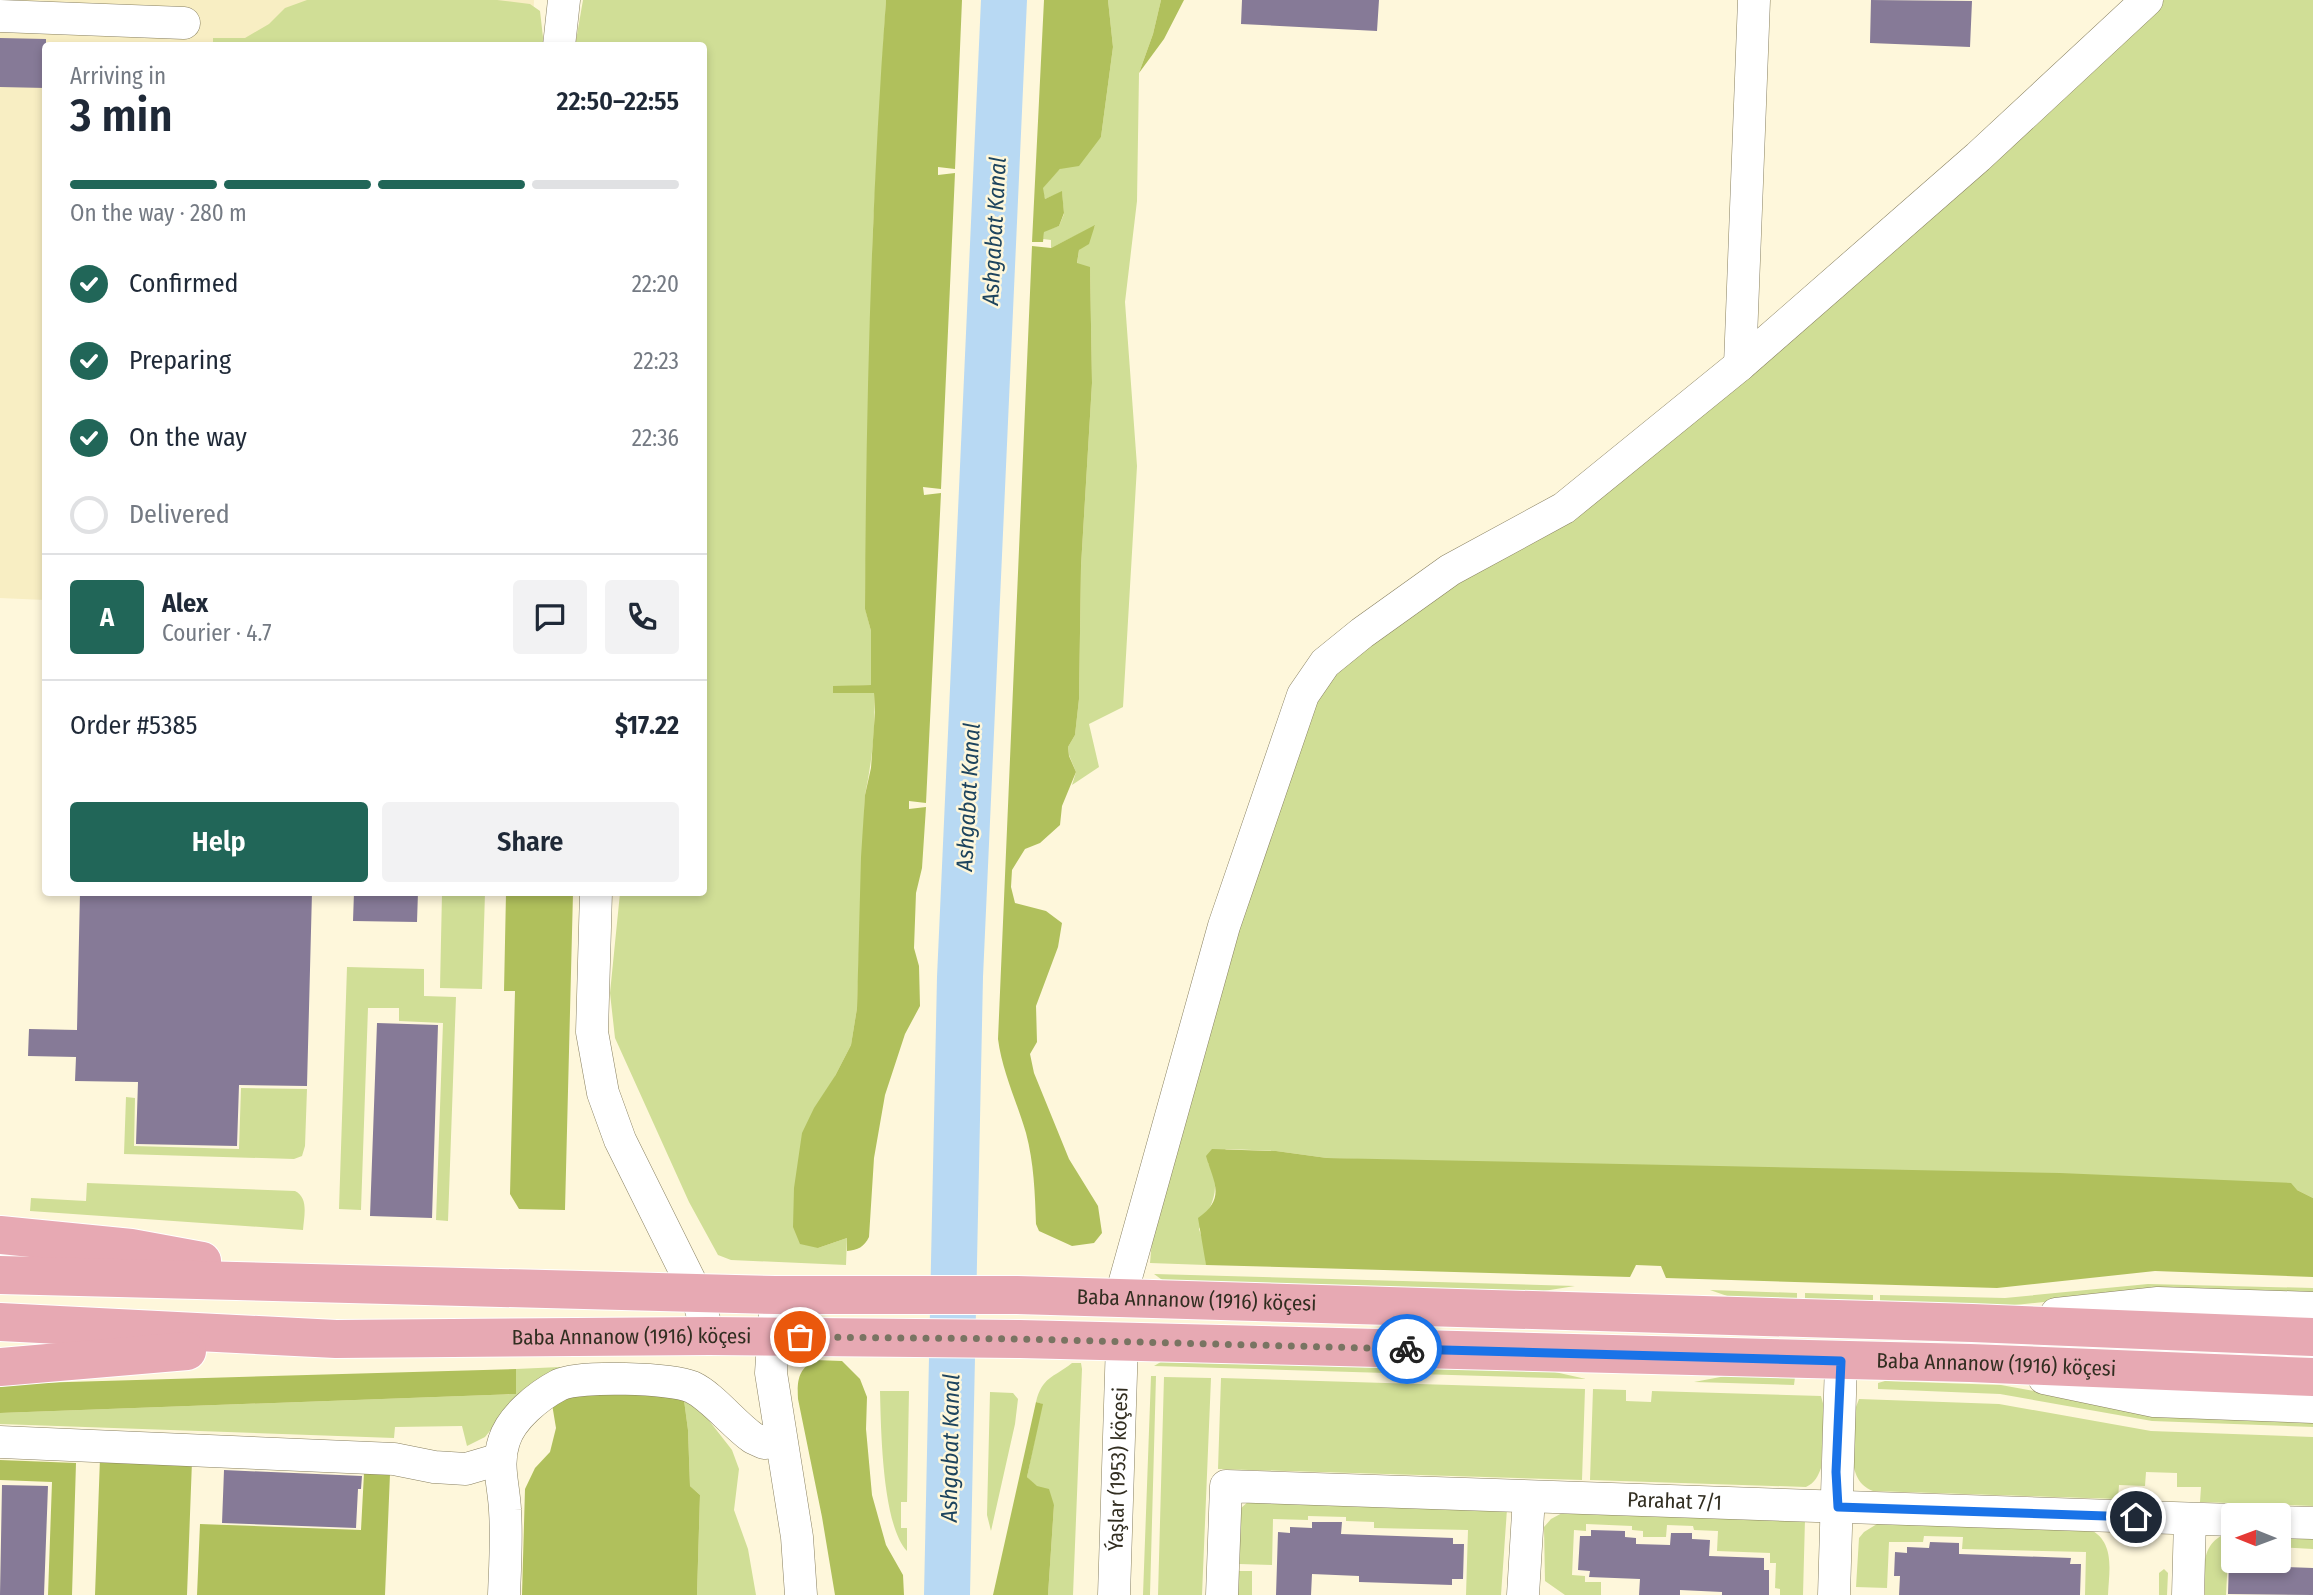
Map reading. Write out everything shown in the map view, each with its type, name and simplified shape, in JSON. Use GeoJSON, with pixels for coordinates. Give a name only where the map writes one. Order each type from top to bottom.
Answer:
{"type":"FeatureCollection","features":[{"type":"Feature","properties":{"kind":"main road"},"geometry":{"type":"LineString","coordinates":[[0,1235],[131,1248],[318,1282]]}},
{"type":"Feature","properties":{"kind":"main road","name":"Baba Annanow (1916) köçesi"},"geometry":{"type":"LineString","coordinates":[[0,1275],[775,1295],[1017,1295],[1972,1323],[2313,1337]]}},
{"type":"Feature","properties":{"kind":"main road","name":"Baba Annanow (1916) köçesi"},"geometry":{"type":"LineString","coordinates":[[0,1322],[336,1339],[709,1336],[1020,1339],[1970,1363],[2313,1377]]}},
{"type":"Feature","properties":{"kind":"main road"},"geometry":{"type":"LineString","coordinates":[[0,1367],[336,1339]]}},
{"type":"Feature","properties":{"kind":"street"},"geometry":{"type":"LineString","coordinates":[[559,42],[564,0]]}},
{"type":"Feature","properties":{"kind":"street"},"geometry":{"type":"LineString","coordinates":[[1741,365],[1754,0]]}},
{"type":"Feature","properties":{"kind":"street"},"geometry":{"type":"LineString","coordinates":[[1120,1299],[1224,926],[1303,695],[1325,663],[1450,570],[1564,508],[1741,365],[1978,157],[2147,0]]}},
{"type":"Feature","properties":{"kind":"street"},"geometry":{"type":"LineString","coordinates":[[0,16],[184,23]]}},
{"type":"Feature","properties":{"kind":"street"},"geometry":{"type":"LineString","coordinates":[[596,896],[592,1032],[603,1094],[620,1140],[696,1293],[709,1336]]}},
{"type":"Feature","properties":{"kind":"street"},"geometry":{"type":"LineString","coordinates":[[775,1295],[775,1337],[771,1373],[797,1537],[802,1595]]}},
{"type":"Feature","properties":{"kind":"street","name":"Baba Annanow (1916) köçesi"},"geometry":{"type":"LineString","coordinates":[[1972,1323],[2158,1303],[2313,1308]]}},
{"type":"Feature","properties":{"kind":"street","name":"Ýaşlar (1953) köçesi"},"geometry":{"type":"LineString","coordinates":[[1114,1595],[1122,1342]]}},
{"type":"Feature","properties":{"kind":"street"},"geometry":{"type":"LineString","coordinates":[[1835,1595],[1838,1507],[1836,1472],[1841,1361]]}},
{"type":"Feature","properties":{"kind":"street"},"geometry":{"type":"LineString","coordinates":[[1970,1363],[2154,1401],[2313,1407]]}},
{"type":"Feature","properties":{"kind":"street"},"geometry":{"type":"LineString","coordinates":[[504,1595],[505,1508],[500,1459],[505,1439],[513,1423],[560,1385],[613,1379],[677,1383],[691,1387],[753,1438],[764,1443],[781,1441]]}},
{"type":"Feature","properties":{"kind":"street"},"geometry":{"type":"LineString","coordinates":[[0,1441],[394,1459],[434,1467],[466,1469],[500,1459]]}},
{"type":"Feature","properties":{"kind":"street","name":"Parahat 7/1"},"geometry":{"type":"LineString","coordinates":[[1222,1595],[1226,1486],[2221,1520]]}},
{"type":"Feature","properties":{"kind":"street"},"geometry":{"type":"LineString","coordinates":[[1524,1595],[1529,1497]]}},
{"type":"Feature","properties":{"kind":"street"},"geometry":{"type":"LineString","coordinates":[[2188,1595],[2190,1519]]}},
{"type":"Feature","properties":{"kind":"street"},"geometry":{"type":"LineString","coordinates":[[2291,1522],[2313,1523]]}},
{"type":"Feature","properties":{"kind":"shaded area"},"geometry":{"type":"Polygon","coordinates":[[[0,0],[534,0],[532,42],[42,42],[42,600],[0,598],[0,0]]]}},
{"type":"Feature","properties":{"kind":"green space"},"geometry":{"type":"Polygon","coordinates":[[[307,0],[497,0],[530,4],[540,11],[544,42],[213,42],[213,38],[245,38],[269,24],[285,8],[307,0]]]}},
{"type":"Feature","properties":{"kind":"green space"},"geometry":{"type":"Polygon","coordinates":[[[583,0],[886,0],[873,228],[865,608],[871,631],[871,685],[833,687],[833,693],[874,692],[873,744],[865,795],[857,1008],[851,1045],[835,1076],[818,1248],[847,1238],[846,1265],[731,1260],[718,1255],[689,1202],[615,1038],[610,993],[620,896],[707,896],[707,42],[576,42],[583,0]]]}},
{"type":"Feature","properties":{"kind":"green space"},"geometry":{"type":"Polygon","coordinates":[[[886,0],[962,0],[955,169],[938,167],[938,175],[955,173],[941,489],[923,487],[924,495],[941,493],[926,803],[909,801],[909,809],[926,807],[922,868],[916,893],[914,948],[919,966],[920,1006],[905,1034],[885,1095],[874,1158],[869,1237],[860,1247],[847,1251],[847,1238],[818,1248],[800,1244],[793,1227],[794,1188],[802,1133],[851,1045],[857,1008],[861,857],[865,795],[871,768],[874,693],[833,693],[833,686],[871,685],[871,631],[865,609],[868,380],[873,228],[886,0]]]}},
{"type":"Feature","properties":{"kind":"green space"},"geometry":{"type":"Polygon","coordinates":[[[1044,0],[1108,0],[1113,47],[1101,137],[1079,166],[1060,169],[1043,188],[1045,199],[1062,191],[1064,213],[1059,226],[1044,232],[1043,242],[1032,242],[1044,0]]]}},
{"type":"Feature","properties":{"kind":"green space"},"geometry":{"type":"Polygon","coordinates":[[[1108,0],[1161,0],[1153,34],[1139,73],[1137,201],[1125,302],[1137,466],[1123,707],[1089,724],[1099,767],[1072,785],[1076,772],[1068,747],[1075,735],[1079,699],[1081,566],[1092,383],[1090,268],[1077,264],[1079,250],[1095,226],[1051,248],[1051,240],[1043,239],[1044,231],[1059,226],[1064,214],[1062,192],[1045,199],[1042,188],[1060,169],[1101,137],[1113,47],[1108,0]]]}},
{"type":"Feature","properties":{"kind":"green space"},"geometry":{"type":"Polygon","coordinates":[[[1161,0],[1184,0],[1164,39],[1139,73],[1153,34],[1161,0]]]}},
{"type":"Feature","properties":{"kind":"green space"},"geometry":{"type":"Polygon","coordinates":[[[2164,0],[2313,0],[2313,1198],[2297,1190],[1327,1158],[1276,1151],[1226,1149],[1208,1163],[1215,1181],[1214,1197],[1199,1229],[1205,1247],[1206,1265],[1150,1263],[1152,1240],[1208,1020],[1309,712],[1334,671],[1445,588],[2164,0]]]}},
{"type":"Feature","properties":{"kind":"green space"},"geometry":{"type":"Polygon","coordinates":[[[1095,225],[1089,244],[1079,250],[1077,263],[1090,267],[1092,383],[1081,566],[1079,699],[1075,735],[1068,747],[1076,772],[1062,806],[1060,825],[1040,843],[1025,849],[1012,870],[1011,887],[1015,903],[1046,911],[1062,923],[1058,947],[1036,1006],[1037,1042],[1030,1054],[1034,1073],[1069,1159],[1098,1206],[1102,1233],[1094,1243],[1072,1246],[1039,1231],[1036,1224],[1029,1144],[998,1039],[1032,246],[1051,248],[1095,225]]]}},
{"type":"Feature","properties":{"kind":"green space"},"geometry":{"type":"Polygon","coordinates":[[[442,896],[485,896],[482,989],[440,988],[442,896]]]}},
{"type":"Feature","properties":{"kind":"green space"},"geometry":{"type":"Polygon","coordinates":[[[506,896],[573,896],[565,1210],[519,1209],[510,1194],[515,991],[504,991],[506,896]]]}},
{"type":"Feature","properties":{"kind":"green space"},"geometry":{"type":"Polygon","coordinates":[[[347,967],[424,969],[424,996],[456,997],[448,1221],[436,1220],[443,1023],[399,1021],[399,1008],[368,1008],[361,1210],[339,1209],[347,967]]]}},
{"type":"Feature","properties":{"kind":"green space"},"geometry":{"type":"Polygon","coordinates":[[[241,1088],[307,1089],[305,1146],[302,1156],[294,1159],[124,1154],[126,1097],[135,1098],[134,1146],[239,1149],[241,1088]]]}},
{"type":"Feature","properties":{"kind":"green space"},"geometry":{"type":"Polygon","coordinates":[[[1212,1149],[1276,1151],[1327,1158],[2060,1173],[2291,1183],[2297,1190],[2313,1198],[2313,1277],[2155,1271],[1997,1288],[1666,1278],[1661,1266],[1636,1265],[1630,1277],[1206,1265],[1198,1218],[1207,1211],[1215,1196],[1216,1189],[1206,1156],[1212,1149]]]}},
{"type":"Feature","properties":{"kind":"green space"},"geometry":{"type":"Polygon","coordinates":[[[87,1183],[295,1191],[304,1203],[303,1230],[30,1211],[31,1198],[86,1201],[87,1183]]]}},
{"type":"Feature","properties":{"kind":"green space"},"geometry":{"type":"Polygon","coordinates":[[[1154,1274],[1575,1286],[1531,1293],[1165,1282],[1154,1274]]]}},
{"type":"Feature","properties":{"kind":"green space"},"geometry":{"type":"Polygon","coordinates":[[[2148,1284],[2313,1288],[2313,1296],[2141,1292],[2005,1306],[1880,1303],[1880,1295],[2005,1298],[2148,1284]]]}},
{"type":"Feature","properties":{"kind":"green space"},"geometry":{"type":"Polygon","coordinates":[[[1710,1290],[1797,1293],[1797,1300],[1733,1298],[1710,1290]]]}},
{"type":"Feature","properties":{"kind":"green space"},"geometry":{"type":"Polygon","coordinates":[[[1805,1293],[1873,1295],[1873,1303],[1805,1301],[1805,1293]]]}},
{"type":"Feature","properties":{"kind":"green space"},"geometry":{"type":"Polygon","coordinates":[[[815,1360],[842,1361],[860,1379],[867,1397],[866,1429],[872,1495],[886,1545],[903,1575],[904,1595],[835,1595],[798,1399],[800,1376],[805,1367],[815,1360]]]}},
{"type":"Feature","properties":{"kind":"green space"},"geometry":{"type":"Polygon","coordinates":[[[1164,1360],[1546,1370],[1586,1379],[1154,1366],[1164,1360]]]}},
{"type":"Feature","properties":{"kind":"green space"},"geometry":{"type":"Polygon","coordinates":[[[1072,1363],[1081,1363],[1082,1369],[1073,1595],[1048,1595],[1054,1505],[1027,1477],[1042,1404],[1036,1402],[1038,1394],[1049,1379],[1072,1363]]]}},
{"type":"Feature","properties":{"kind":"green space"},"geometry":{"type":"Polygon","coordinates":[[[560,1367],[559,1374],[521,1393],[485,1437],[467,1446],[462,1426],[395,1427],[394,1438],[0,1424],[0,1413],[516,1394],[516,1369],[560,1367]]]}},
{"type":"Feature","properties":{"kind":"green space"},"geometry":{"type":"Polygon","coordinates":[[[516,1369],[516,1394],[0,1413],[0,1384],[516,1369]]]}},
{"type":"Feature","properties":{"kind":"green space"},"geometry":{"type":"Polygon","coordinates":[[[1731,1375],[1795,1377],[1794,1385],[1694,1382],[1731,1375]]]}},
{"type":"Feature","properties":{"kind":"green space"},"geometry":{"type":"Polygon","coordinates":[[[1151,1376],[1156,1376],[1150,1595],[1143,1595],[1151,1376]]]}},
{"type":"Feature","properties":{"kind":"green space"},"geometry":{"type":"Polygon","coordinates":[[[1164,1377],[1211,1378],[1202,1595],[1158,1595],[1164,1377]]]}},
{"type":"Feature","properties":{"kind":"green space"},"geometry":{"type":"Polygon","coordinates":[[[1221,1378],[1585,1389],[1582,1480],[1218,1469],[1221,1378]]]}},
{"type":"Feature","properties":{"kind":"green space"},"geometry":{"type":"Polygon","coordinates":[[[1885,1381],[2001,1385],[2139,1410],[2313,1418],[2313,1427],[2152,1421],[2000,1394],[1878,1389],[1878,1383],[1885,1381]]]}},
{"type":"Feature","properties":{"kind":"green space"},"geometry":{"type":"Polygon","coordinates":[[[1593,1389],[1626,1390],[1626,1401],[1651,1402],[1652,1391],[1821,1396],[1824,1407],[1821,1468],[1814,1481],[1806,1487],[1590,1480],[1593,1389]]]}},
{"type":"Feature","properties":{"kind":"green space"},"geometry":{"type":"Polygon","coordinates":[[[880,1391],[909,1391],[907,1502],[901,1502],[901,1528],[907,1528],[907,1551],[892,1520],[888,1499],[882,1451],[880,1391]]]}},
{"type":"Feature","properties":{"kind":"green space"},"geometry":{"type":"Polygon","coordinates":[[[674,1392],[684,1400],[690,1486],[700,1495],[697,1595],[522,1595],[525,1489],[535,1468],[550,1452],[556,1428],[552,1404],[561,1396],[674,1392]]]}},
{"type":"Feature","properties":{"kind":"green space"},"geometry":{"type":"Polygon","coordinates":[[[990,1392],[1013,1393],[1018,1399],[991,1531],[987,1515],[990,1392]]]}},
{"type":"Feature","properties":{"kind":"green space"},"geometry":{"type":"Polygon","coordinates":[[[1859,1399],[1999,1404],[2151,1431],[2313,1437],[2313,1506],[2291,1505],[2291,1503],[2200,1502],[2201,1487],[2177,1487],[2177,1473],[2146,1472],[2145,1486],[2119,1485],[2118,1499],[1873,1491],[1863,1485],[1854,1466],[1856,1407],[1859,1399]]]}},
{"type":"Feature","properties":{"kind":"green space"},"geometry":{"type":"Polygon","coordinates":[[[684,1400],[693,1400],[732,1450],[739,1469],[734,1510],[748,1549],[756,1595],[697,1595],[700,1495],[690,1486],[684,1400]]]}},
{"type":"Feature","properties":{"kind":"green space"},"geometry":{"type":"Polygon","coordinates":[[[1036,1402],[1043,1404],[1027,1477],[1037,1486],[1049,1489],[1054,1505],[1048,1595],[993,1595],[1036,1402]]]}},
{"type":"Feature","properties":{"kind":"green space"},"geometry":{"type":"Polygon","coordinates":[[[100,1458],[192,1461],[187,1595],[95,1595],[100,1458]]]}},
{"type":"Feature","properties":{"kind":"green space"},"geometry":{"type":"Polygon","coordinates":[[[0,1460],[76,1463],[72,1595],[48,1595],[52,1482],[0,1480],[0,1460]]]}},
{"type":"Feature","properties":{"kind":"green space"},"geometry":{"type":"Polygon","coordinates":[[[364,1473],[390,1474],[385,1595],[197,1595],[200,1524],[361,1530],[364,1473]]]}},
{"type":"Feature","properties":{"kind":"green space"},"geometry":{"type":"Polygon","coordinates":[[[1249,1501],[1507,1509],[1501,1595],[1466,1595],[1468,1530],[1374,1528],[1374,1522],[1346,1521],[1346,1517],[1273,1519],[1272,1565],[1239,1564],[1241,1508],[1249,1501]]]}},
{"type":"Feature","properties":{"kind":"green space"},"geometry":{"type":"Polygon","coordinates":[[[1564,1512],[1805,1519],[1803,1595],[1780,1595],[1780,1589],[1775,1588],[1776,1563],[1770,1563],[1770,1553],[1717,1551],[1718,1531],[1667,1525],[1666,1537],[1643,1537],[1643,1531],[1632,1530],[1632,1526],[1586,1524],[1586,1531],[1574,1530],[1572,1575],[1585,1576],[1585,1582],[1601,1582],[1601,1595],[1565,1595],[1545,1581],[1544,1527],[1551,1519],[1564,1512]]]}},
{"type":"Feature","properties":{"kind":"green space"},"geometry":{"type":"Polygon","coordinates":[[[1877,1524],[2093,1531],[2108,1551],[2108,1595],[2085,1595],[2086,1552],[1962,1549],[1963,1537],[1924,1536],[1923,1542],[1889,1542],[1887,1588],[1856,1587],[1859,1538],[1877,1524]]]}},
{"type":"Feature","properties":{"kind":"green space"},"geometry":{"type":"Polygon","coordinates":[[[2221,1536],[2221,1573],[2227,1573],[2226,1595],[2205,1595],[2205,1561],[2215,1540],[2221,1536]]]}},
{"type":"Feature","properties":{"kind":"green space"},"geometry":{"type":"Polygon","coordinates":[[[2291,1537],[2313,1538],[2313,1549],[2291,1548],[2291,1537]]]}},
{"type":"Feature","properties":{"kind":"green space"},"geometry":{"type":"Polygon","coordinates":[[[2164,1569],[2168,1573],[2167,1595],[2159,1595],[2159,1573],[2164,1569]]]}},
{"type":"Feature","properties":{"kind":"green space"},"geometry":{"type":"Polygon","coordinates":[[[1239,1571],[1252,1571],[1252,1595],[1238,1595],[1239,1571]]]}},
{"type":"Feature","properties":{"kind":"water","name":"Ashgabat Kanal"},"geometry":{"type":"Polygon","coordinates":[[[981,0],[1027,0],[983,977],[970,1595],[924,1595],[937,977],[981,0]]]}},
{"type":"Feature","properties":{"kind":"building"},"geometry":{"type":"Polygon","coordinates":[[[1242,0],[1379,0],[1377,31],[1241,24],[1242,0]]]}},
{"type":"Feature","properties":{"kind":"building"},"geometry":{"type":"Polygon","coordinates":[[[1871,0],[1972,1],[1970,47],[1870,43],[1871,0]]]}},
{"type":"Feature","properties":{"kind":"building"},"geometry":{"type":"Polygon","coordinates":[[[0,38],[46,39],[46,42],[42,42],[42,88],[0,87],[0,38]]]}},
{"type":"Feature","properties":{"kind":"building"},"geometry":{"type":"Polygon","coordinates":[[[80,896],[312,896],[307,1086],[239,1085],[237,1146],[136,1144],[138,1082],[75,1081],[76,1057],[28,1056],[29,1029],[77,1030],[80,896]]]}},
{"type":"Feature","properties":{"kind":"building"},"geometry":{"type":"Polygon","coordinates":[[[354,896],[418,896],[417,922],[353,921],[354,896]]]}},
{"type":"Feature","properties":{"kind":"building"},"geometry":{"type":"Polygon","coordinates":[[[377,1023],[438,1025],[432,1218],[370,1216],[377,1023]]]}},
{"type":"Feature","properties":{"kind":"building"},"geometry":{"type":"Polygon","coordinates":[[[224,1470],[362,1476],[361,1489],[358,1489],[356,1528],[222,1523],[224,1470]]]}},
{"type":"Feature","properties":{"kind":"building"},"geometry":{"type":"Polygon","coordinates":[[[2,1485],[48,1486],[44,1595],[0,1595],[2,1485]]]}},
{"type":"Feature","properties":{"kind":"building"},"geometry":{"type":"Polygon","coordinates":[[[1312,1522],[1342,1522],[1341,1534],[1453,1538],[1453,1544],[1464,1544],[1463,1579],[1452,1579],[1452,1585],[1359,1582],[1359,1576],[1312,1574],[1311,1595],[1276,1595],[1278,1532],[1290,1533],[1290,1527],[1312,1528],[1312,1522]]]}},
{"type":"Feature","properties":{"kind":"building"},"geometry":{"type":"Polygon","coordinates":[[[1591,1530],[1625,1531],[1625,1537],[1636,1538],[1636,1544],[1670,1545],[1671,1533],[1692,1533],[1692,1539],[1710,1540],[1709,1556],[1764,1558],[1764,1570],[1769,1570],[1769,1595],[1722,1595],[1722,1592],[1680,1590],[1680,1595],[1639,1595],[1640,1579],[1589,1577],[1590,1571],[1578,1570],[1580,1536],[1591,1536],[1591,1530]]]}},
{"type":"Feature","properties":{"kind":"building"},"geometry":{"type":"Polygon","coordinates":[[[1930,1542],[1959,1543],[1959,1554],[2071,1558],[2070,1564],[2081,1564],[2080,1595],[1899,1595],[1900,1576],[1894,1576],[1895,1552],[1907,1553],[1907,1547],[1929,1548],[1930,1542]]]}},
{"type":"Feature","properties":{"kind":"building"},"geometry":{"type":"Polygon","coordinates":[[[2291,1567],[2313,1568],[2313,1595],[2228,1594],[2229,1573],[2291,1573],[2291,1567]]]}},
{"type":"Feature","properties":{"kind":"way so far"},"geometry":{"type":"LineString","coordinates":[[800,1337],[1020,1339],[1407,1349]]}},
{"type":"Feature","properties":{"kind":"route"},"geometry":{"type":"LineString","coordinates":[[1407,1349],[1841,1361],[1836,1472],[1838,1507],[2136,1517]]}}]}
